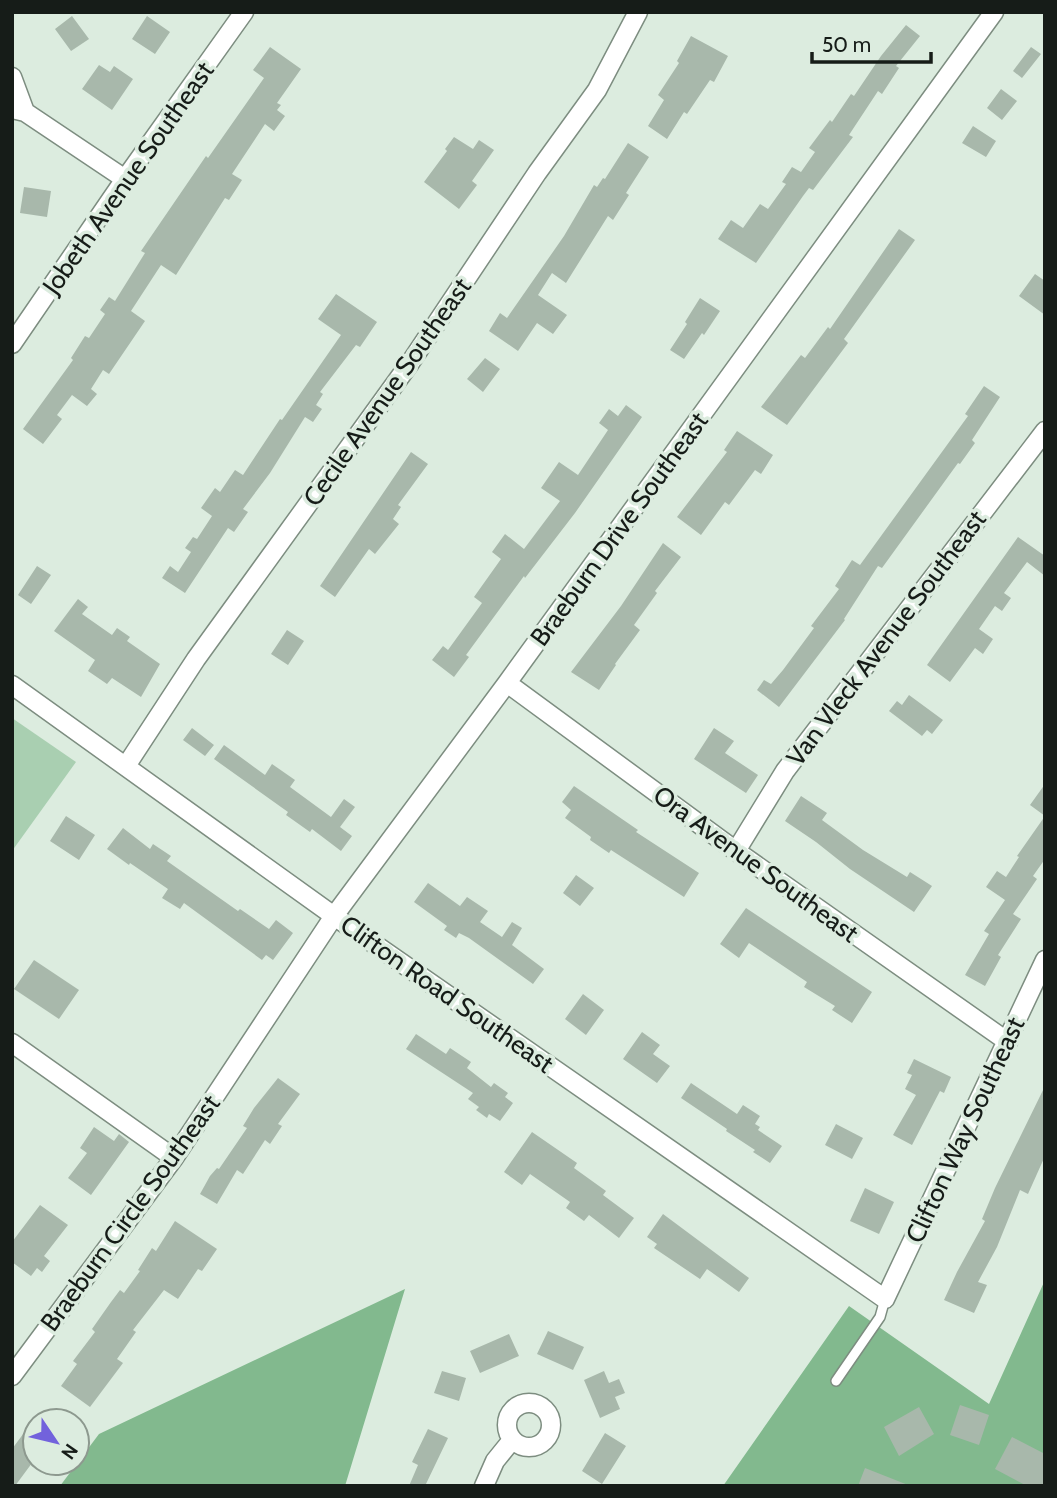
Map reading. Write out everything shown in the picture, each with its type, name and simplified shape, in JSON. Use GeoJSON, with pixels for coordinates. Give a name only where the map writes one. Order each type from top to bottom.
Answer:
{"type":"FeatureCollection","features":[{"type":"Feature","properties":{"kind":"street","name":"Jobeth Avenue Southeast"},"geometry":{"type":"LineString","coordinates":[[12,344],[244,12]]}},
{"type":"Feature","properties":{"kind":"street","name":"Cecile Avenue Southeast"},"geometry":{"type":"LineString","coordinates":[[126,766],[196,659],[410,363],[537,173],[597,90],[638,12]]}},
{"type":"Feature","properties":{"kind":"street","name":"Braeburn Drive Southeast"},"geometry":{"type":"LineString","coordinates":[[247,1048],[334,916],[507,683],[994,12]]}},
{"type":"Feature","properties":{"kind":"street"},"geometry":{"type":"LineString","coordinates":[[12,77],[19,110],[125,179]]}},
{"type":"Feature","properties":{"kind":"street","name":"Van Vleck Avenue Southeast"},"geometry":{"type":"LineString","coordinates":[[736,851],[785,771],[1045,431]]}},
{"type":"Feature","properties":{"kind":"street","name":"Ora Avenue Southeast"},"geometry":{"type":"LineString","coordinates":[[507,683],[736,851],[1008,1042]]}},
{"type":"Feature","properties":{"kind":"street","name":"Clifton Road Southeast"},"geometry":{"type":"LineString","coordinates":[[12,685],[334,916],[884,1299]]}},
{"type":"Feature","properties":{"kind":"street","name":"Clifton Way Southeast"},"geometry":{"type":"LineString","coordinates":[[884,1299],[1045,960]]}},
{"type":"Feature","properties":{"kind":"street"},"geometry":{"type":"LineString","coordinates":[[12,1043],[174,1158]]}},
{"type":"Feature","properties":{"kind":"street","name":"Braeburn Circle Southeast"},"geometry":{"type":"LineString","coordinates":[[16,1365],[174,1158],[247,1048]]}},
{"type":"Feature","properties":{"kind":"street"},"geometry":{"type":"LineString","coordinates":[[484,1486],[495,1461],[512,1440]]}},
{"type":"Feature","properties":{"kind":"lane"},"geometry":{"type":"LineString","coordinates":[[836,1381],[880,1317],[884,1299]]}},
{"type":"Feature","properties":{"kind":"green space"},"geometry":{"type":"Polygon","coordinates":[[[12,718],[76,762],[12,851],[12,718]]]}},
{"type":"Feature","properties":{"kind":"green space"},"geometry":{"type":"Polygon","coordinates":[[[1045,1280],[1045,1486],[723,1486],[849,1306],[989,1404],[1045,1280]]]}},
{"type":"Feature","properties":{"kind":"green space"},"geometry":{"type":"Polygon","coordinates":[[[405,1289],[345,1486],[60,1486],[67,1477],[91,1477],[91,1445],[99,1434],[405,1289]]]}},
{"type":"Feature","properties":{"kind":"building"},"geometry":{"type":"Polygon","coordinates":[[[72,16],[89,39],[71,51],[55,29],[72,16]]]}},
{"type":"Feature","properties":{"kind":"building"},"geometry":{"type":"Polygon","coordinates":[[[147,16],[170,32],[155,54],[132,39],[147,16]]]}},
{"type":"Feature","properties":{"kind":"building"},"geometry":{"type":"Polygon","coordinates":[[[906,25],[920,36],[896,66],[899,68],[882,94],[878,91],[849,135],[853,137],[813,190],[809,188],[756,263],[718,239],[731,220],[743,228],[760,204],[768,209],[786,184],[782,182],[792,167],[801,172],[815,152],[809,148],[830,120],[832,122],[851,94],[854,96],[906,25]]]}},
{"type":"Feature","properties":{"kind":"building"},"geometry":{"type":"Polygon","coordinates":[[[691,36],[728,56],[714,82],[710,80],[687,114],[684,112],[667,139],[648,126],[664,100],[658,95],[679,63],[677,61],[691,36]]]}},
{"type":"Feature","properties":{"kind":"building"},"geometry":{"type":"Polygon","coordinates":[[[270,47],[301,69],[277,103],[281,105],[277,110],[285,116],[274,131],[265,124],[232,174],[242,180],[229,200],[225,198],[176,275],[161,265],[131,311],[145,321],[109,374],[103,370],[91,389],[97,394],[87,406],[72,395],[57,415],[62,419],[43,444],[23,429],[73,360],[71,358],[85,336],[89,338],[105,314],[100,310],[109,297],[115,301],[145,253],[141,251],[264,78],[253,70],[270,47]]]}},
{"type":"Feature","properties":{"kind":"building"},"geometry":{"type":"Polygon","coordinates":[[[1031,47],[1041,54],[1022,78],[1013,71],[1031,47]]]}},
{"type":"Feature","properties":{"kind":"building"},"geometry":{"type":"Polygon","coordinates":[[[99,65],[110,72],[114,66],[133,79],[112,110],[82,89],[99,65]]]}},
{"type":"Feature","properties":{"kind":"building"},"geometry":{"type":"Polygon","coordinates":[[[1001,89],[1017,101],[1002,120],[987,108],[1001,89]]]}},
{"type":"Feature","properties":{"kind":"building"},"geometry":{"type":"Polygon","coordinates":[[[973,126],[996,141],[986,157],[962,143],[973,126]]]}},
{"type":"Feature","properties":{"kind":"building"},"geometry":{"type":"Polygon","coordinates":[[[454,137],[473,149],[479,140],[494,150],[472,181],[477,185],[459,209],[424,182],[454,137]]]}},
{"type":"Feature","properties":{"kind":"building"},"geometry":{"type":"Polygon","coordinates":[[[628,143],[649,157],[626,193],[629,195],[613,220],[608,216],[566,283],[552,273],[538,295],[567,315],[553,334],[537,323],[518,351],[489,331],[500,313],[507,318],[564,236],[594,185],[597,187],[603,178],[605,179],[628,143]]]}},
{"type":"Feature","properties":{"kind":"building"},"geometry":{"type":"Polygon","coordinates":[[[24,187],[51,191],[47,217],[20,213],[24,187]]]}},
{"type":"Feature","properties":{"kind":"building"},"geometry":{"type":"Polygon","coordinates":[[[899,229],[915,240],[844,339],[848,343],[787,425],[761,407],[801,355],[805,358],[828,327],[830,329],[899,229]]]}},
{"type":"Feature","properties":{"kind":"building"},"geometry":{"type":"Polygon","coordinates":[[[1035,274],[1045,281],[1045,315],[1019,296],[1035,274]]]}},
{"type":"Feature","properties":{"kind":"building"},"geometry":{"type":"Polygon","coordinates":[[[336,294],[377,322],[360,347],[356,345],[320,392],[323,394],[316,405],[322,409],[313,422],[305,417],[270,473],[243,509],[248,512],[234,532],[228,528],[185,593],[162,578],[170,566],[178,572],[191,552],[185,548],[193,537],[197,539],[212,516],[201,508],[215,488],[220,492],[235,470],[243,475],[341,335],[318,319],[336,294]]]}},
{"type":"Feature","properties":{"kind":"building"},"geometry":{"type":"Polygon","coordinates":[[[700,298],[720,311],[684,359],[670,350],[700,298]]]}},
{"type":"Feature","properties":{"kind":"building"},"geometry":{"type":"Polygon","coordinates":[[[485,358],[500,369],[483,392],[467,379],[485,358]]]}},
{"type":"Feature","properties":{"kind":"building"},"geometry":{"type":"Polygon","coordinates":[[[984,386],[1000,397],[972,440],[975,443],[882,568],[878,566],[845,620],[779,707],[757,690],[764,680],[771,684],[783,670],[839,589],[835,586],[852,560],[860,565],[968,416],[965,414],[984,386]]]}},
{"type":"Feature","properties":{"kind":"building"},"geometry":{"type":"Polygon","coordinates":[[[626,405],[642,417],[575,513],[466,655],[469,657],[454,677],[432,660],[443,646],[448,650],[482,603],[474,597],[501,559],[492,552],[505,534],[524,549],[560,501],[541,488],[559,462],[578,475],[608,430],[599,423],[609,409],[618,416],[626,405]]]}},
{"type":"Feature","properties":{"kind":"building"},"geometry":{"type":"Polygon","coordinates":[[[737,431],[773,455],[761,474],[755,470],[729,505],[725,502],[701,535],[677,517],[727,452],[724,450],[737,431]]]}},
{"type":"Feature","properties":{"kind":"building"},"geometry":{"type":"Polygon","coordinates":[[[411,452],[428,464],[398,505],[401,507],[393,519],[399,524],[375,554],[369,549],[335,597],[320,586],[411,452]]]}},
{"type":"Feature","properties":{"kind":"building"},"geometry":{"type":"Polygon","coordinates":[[[1018,537],[1045,556],[1045,576],[1027,562],[1004,593],[1011,598],[1002,611],[995,606],[979,629],[993,639],[983,654],[975,648],[950,682],[927,665],[1018,537]]]}},
{"type":"Feature","properties":{"kind":"building"},"geometry":{"type":"Polygon","coordinates":[[[663,543],[681,557],[634,625],[640,630],[599,690],[571,672],[621,606],[663,543]]]}},
{"type":"Feature","properties":{"kind":"building"},"geometry":{"type":"Polygon","coordinates":[[[37,566],[51,575],[31,604],[18,595],[37,566]]]}},
{"type":"Feature","properties":{"kind":"building"},"geometry":{"type":"Polygon","coordinates":[[[78,599],[88,607],[82,614],[112,635],[117,628],[130,637],[127,641],[160,664],[141,697],[112,678],[107,684],[88,671],[95,660],[54,631],[78,599]]]}},
{"type":"Feature","properties":{"kind":"building"},"geometry":{"type":"Polygon","coordinates":[[[287,630],[304,641],[288,665],[271,654],[287,630]]]}},
{"type":"Feature","properties":{"kind":"building"},"geometry":{"type":"Polygon","coordinates":[[[909,695],[943,720],[932,734],[927,730],[922,736],[889,711],[897,701],[902,705],[909,695]]]}},
{"type":"Feature","properties":{"kind":"building"},"geometry":{"type":"Polygon","coordinates":[[[192,728],[214,745],[205,756],[183,740],[192,728]]]}},
{"type":"Feature","properties":{"kind":"building"},"geometry":{"type":"Polygon","coordinates":[[[714,728],[734,741],[725,753],[758,775],[746,793],[694,759],[714,728]]]}},
{"type":"Feature","properties":{"kind":"building"},"geometry":{"type":"Polygon","coordinates":[[[224,745],[265,775],[272,764],[295,780],[290,787],[331,817],[344,799],[355,807],[340,827],[352,836],[341,851],[312,829],[310,832],[286,815],[288,812],[214,759],[224,745]]]}},
{"type":"Feature","properties":{"kind":"building"},"geometry":{"type":"Polygon","coordinates":[[[1045,784],[1045,816],[1030,805],[1045,784]]]}},
{"type":"Feature","properties":{"kind":"building"},"geometry":{"type":"Polygon","coordinates":[[[574,786],[638,830],[636,832],[699,873],[684,897],[611,850],[609,853],[565,818],[571,810],[562,802],[574,786]]]}},
{"type":"Feature","properties":{"kind":"building"},"geometry":{"type":"Polygon","coordinates":[[[801,796],[827,813],[822,820],[863,850],[907,877],[910,872],[932,886],[914,912],[785,821],[801,796]]]}},
{"type":"Feature","properties":{"kind":"building"},"geometry":{"type":"Polygon","coordinates":[[[66,816],[95,835],[79,860],[50,841],[66,816]]]}},
{"type":"Feature","properties":{"kind":"building"},"geometry":{"type":"Polygon","coordinates":[[[1045,816],[1045,859],[1033,876],[1037,879],[1013,914],[1021,919],[998,955],[1001,957],[985,986],[965,975],[989,934],[984,931],[1005,900],[986,887],[997,871],[1006,877],[1045,816]]]}},
{"type":"Feature","properties":{"kind":"building"},"geometry":{"type":"Polygon","coordinates":[[[123,828],[150,849],[153,844],[171,856],[167,861],[238,911],[240,909],[269,929],[276,920],[293,933],[273,960],[266,955],[262,960],[184,903],[180,909],[162,898],[168,889],[107,849],[123,828]]]}},
{"type":"Feature","properties":{"kind":"building"},"geometry":{"type":"Polygon","coordinates":[[[576,875],[594,888],[580,906],[563,893],[576,875]]]}},
{"type":"Feature","properties":{"kind":"building"},"geometry":{"type":"Polygon","coordinates":[[[428,883],[460,906],[467,897],[488,911],[480,922],[502,937],[512,922],[522,928],[512,945],[544,969],[533,984],[469,938],[459,933],[456,938],[444,930],[447,926],[414,902],[428,883]]]}},
{"type":"Feature","properties":{"kind":"building"},"geometry":{"type":"Polygon","coordinates":[[[746,908],[872,992],[852,1023],[832,1010],[835,1006],[804,987],[807,982],[749,943],[739,958],[720,944],[746,908]]]}},
{"type":"Feature","properties":{"kind":"building"},"geometry":{"type":"Polygon","coordinates":[[[34,960],[79,990],[59,1019],[14,989],[34,960]]]}},
{"type":"Feature","properties":{"kind":"building"},"geometry":{"type":"Polygon","coordinates":[[[583,994],[604,1010],[586,1035],[565,1019],[583,994]]]}},
{"type":"Feature","properties":{"kind":"building"},"geometry":{"type":"Polygon","coordinates":[[[642,1032],[660,1045],[653,1054],[670,1066],[657,1083],[623,1059],[642,1032]]]}},
{"type":"Feature","properties":{"kind":"building"},"geometry":{"type":"Polygon","coordinates":[[[416,1034],[446,1054],[450,1048],[471,1062],[467,1068],[491,1087],[494,1083],[508,1093],[505,1097],[513,1103],[500,1121],[489,1114],[487,1118],[476,1110],[479,1107],[468,1099],[473,1093],[406,1049],[416,1034]]]}},
{"type":"Feature","properties":{"kind":"building"},"geometry":{"type":"Polygon","coordinates":[[[914,1059],[951,1077],[944,1093],[940,1091],[912,1145],[893,1135],[916,1095],[905,1089],[912,1075],[907,1073],[914,1059]]]}},
{"type":"Feature","properties":{"kind":"building"},"geometry":{"type":"Polygon","coordinates":[[[278,1078],[300,1094],[278,1124],[282,1126],[270,1144],[265,1140],[243,1174],[237,1170],[217,1204],[200,1194],[210,1176],[219,1169],[247,1128],[243,1126],[254,1108],[278,1078]]]}},
{"type":"Feature","properties":{"kind":"building"},"geometry":{"type":"Polygon","coordinates":[[[691,1083],[737,1114],[743,1105],[760,1116],[755,1124],[760,1127],[758,1130],[782,1146],[770,1163],[681,1098],[691,1083]]]}},
{"type":"Feature","properties":{"kind":"building"},"geometry":{"type":"Polygon","coordinates":[[[1045,1086],[1045,1156],[1028,1194],[1020,1190],[997,1247],[978,1282],[987,1285],[974,1313],[944,1300],[985,1221],[982,1219],[995,1188],[1045,1086]]]}},
{"type":"Feature","properties":{"kind":"building"},"geometry":{"type":"Polygon","coordinates":[[[836,1124],[863,1138],[852,1159],[825,1145],[836,1124]]]}},
{"type":"Feature","properties":{"kind":"building"},"geometry":{"type":"Polygon","coordinates":[[[94,1127],[114,1141],[119,1134],[129,1142],[91,1195],[68,1178],[87,1153],[80,1148],[94,1127]]]}},
{"type":"Feature","properties":{"kind":"building"},"geometry":{"type":"Polygon","coordinates":[[[532,1132],[577,1163],[574,1168],[606,1191],[603,1195],[634,1218],[619,1238],[589,1215],[584,1221],[566,1208],[570,1202],[530,1174],[522,1185],[504,1172],[532,1132]]]}},
{"type":"Feature","properties":{"kind":"building"},"geometry":{"type":"Polygon","coordinates":[[[865,1188],[894,1202],[879,1234],[850,1221],[865,1188]]]}},
{"type":"Feature","properties":{"kind":"building"},"geometry":{"type":"Polygon","coordinates":[[[40,1205],[68,1225],[44,1256],[50,1261],[42,1272],[37,1268],[31,1276],[12,1262],[12,1242],[40,1205]]]}},
{"type":"Feature","properties":{"kind":"building"},"geometry":{"type":"Polygon","coordinates":[[[663,1214],[749,1278],[739,1292],[707,1269],[700,1279],[654,1248],[657,1244],[647,1237],[663,1214]]]}},
{"type":"Feature","properties":{"kind":"building"},"geometry":{"type":"Polygon","coordinates":[[[175,1221],[217,1249],[202,1271],[198,1269],[178,1299],[164,1290],[133,1330],[136,1332],[117,1359],[123,1363],[90,1407],[61,1386],[77,1364],[73,1361],[95,1332],[92,1329],[120,1290],[124,1293],[152,1248],[156,1251],[175,1221]]]}},
{"type":"Feature","properties":{"kind":"building"},"geometry":{"type":"Polygon","coordinates":[[[548,1331],[584,1347],[573,1370],[537,1354],[548,1331]]]}},
{"type":"Feature","properties":{"kind":"building"},"geometry":{"type":"Polygon","coordinates":[[[509,1334],[519,1356],[480,1373],[470,1351],[509,1334]]]}},
{"type":"Feature","properties":{"kind":"building"},"geometry":{"type":"Polygon","coordinates":[[[442,1371],[466,1378],[459,1401],[434,1393],[442,1371]]]}},
{"type":"Feature","properties":{"kind":"building"},"geometry":{"type":"Polygon","coordinates":[[[604,1371],[609,1383],[619,1379],[625,1393],[615,1397],[620,1409],[600,1418],[584,1380],[604,1371]]]}},
{"type":"Feature","properties":{"kind":"building"},"geometry":{"type":"Polygon","coordinates":[[[960,1405],[989,1415],[979,1445],[950,1435],[960,1405]]]}},
{"type":"Feature","properties":{"kind":"building"},"geometry":{"type":"Polygon","coordinates":[[[919,1407],[934,1434],[899,1456],[884,1427],[919,1407]]]}},
{"type":"Feature","properties":{"kind":"building"},"geometry":{"type":"Polygon","coordinates":[[[428,1429],[448,1438],[425,1486],[409,1486],[418,1465],[412,1462],[428,1429]]]}},
{"type":"Feature","properties":{"kind":"building"},"geometry":{"type":"Polygon","coordinates":[[[605,1433],[626,1446],[602,1484],[582,1471],[605,1433]]]}},
{"type":"Feature","properties":{"kind":"building"},"geometry":{"type":"Polygon","coordinates":[[[21,1437],[22,1477],[15,1486],[12,1486],[12,1449],[21,1437]]]}},
{"type":"Feature","properties":{"kind":"building"},"geometry":{"type":"Polygon","coordinates":[[[1012,1437],[1045,1454],[1045,1486],[1027,1486],[995,1469],[1012,1437]]]}},
{"type":"Feature","properties":{"kind":"building"},"geometry":{"type":"Polygon","coordinates":[[[865,1468],[908,1485],[908,1486],[858,1486],[865,1468]]]}}]}
